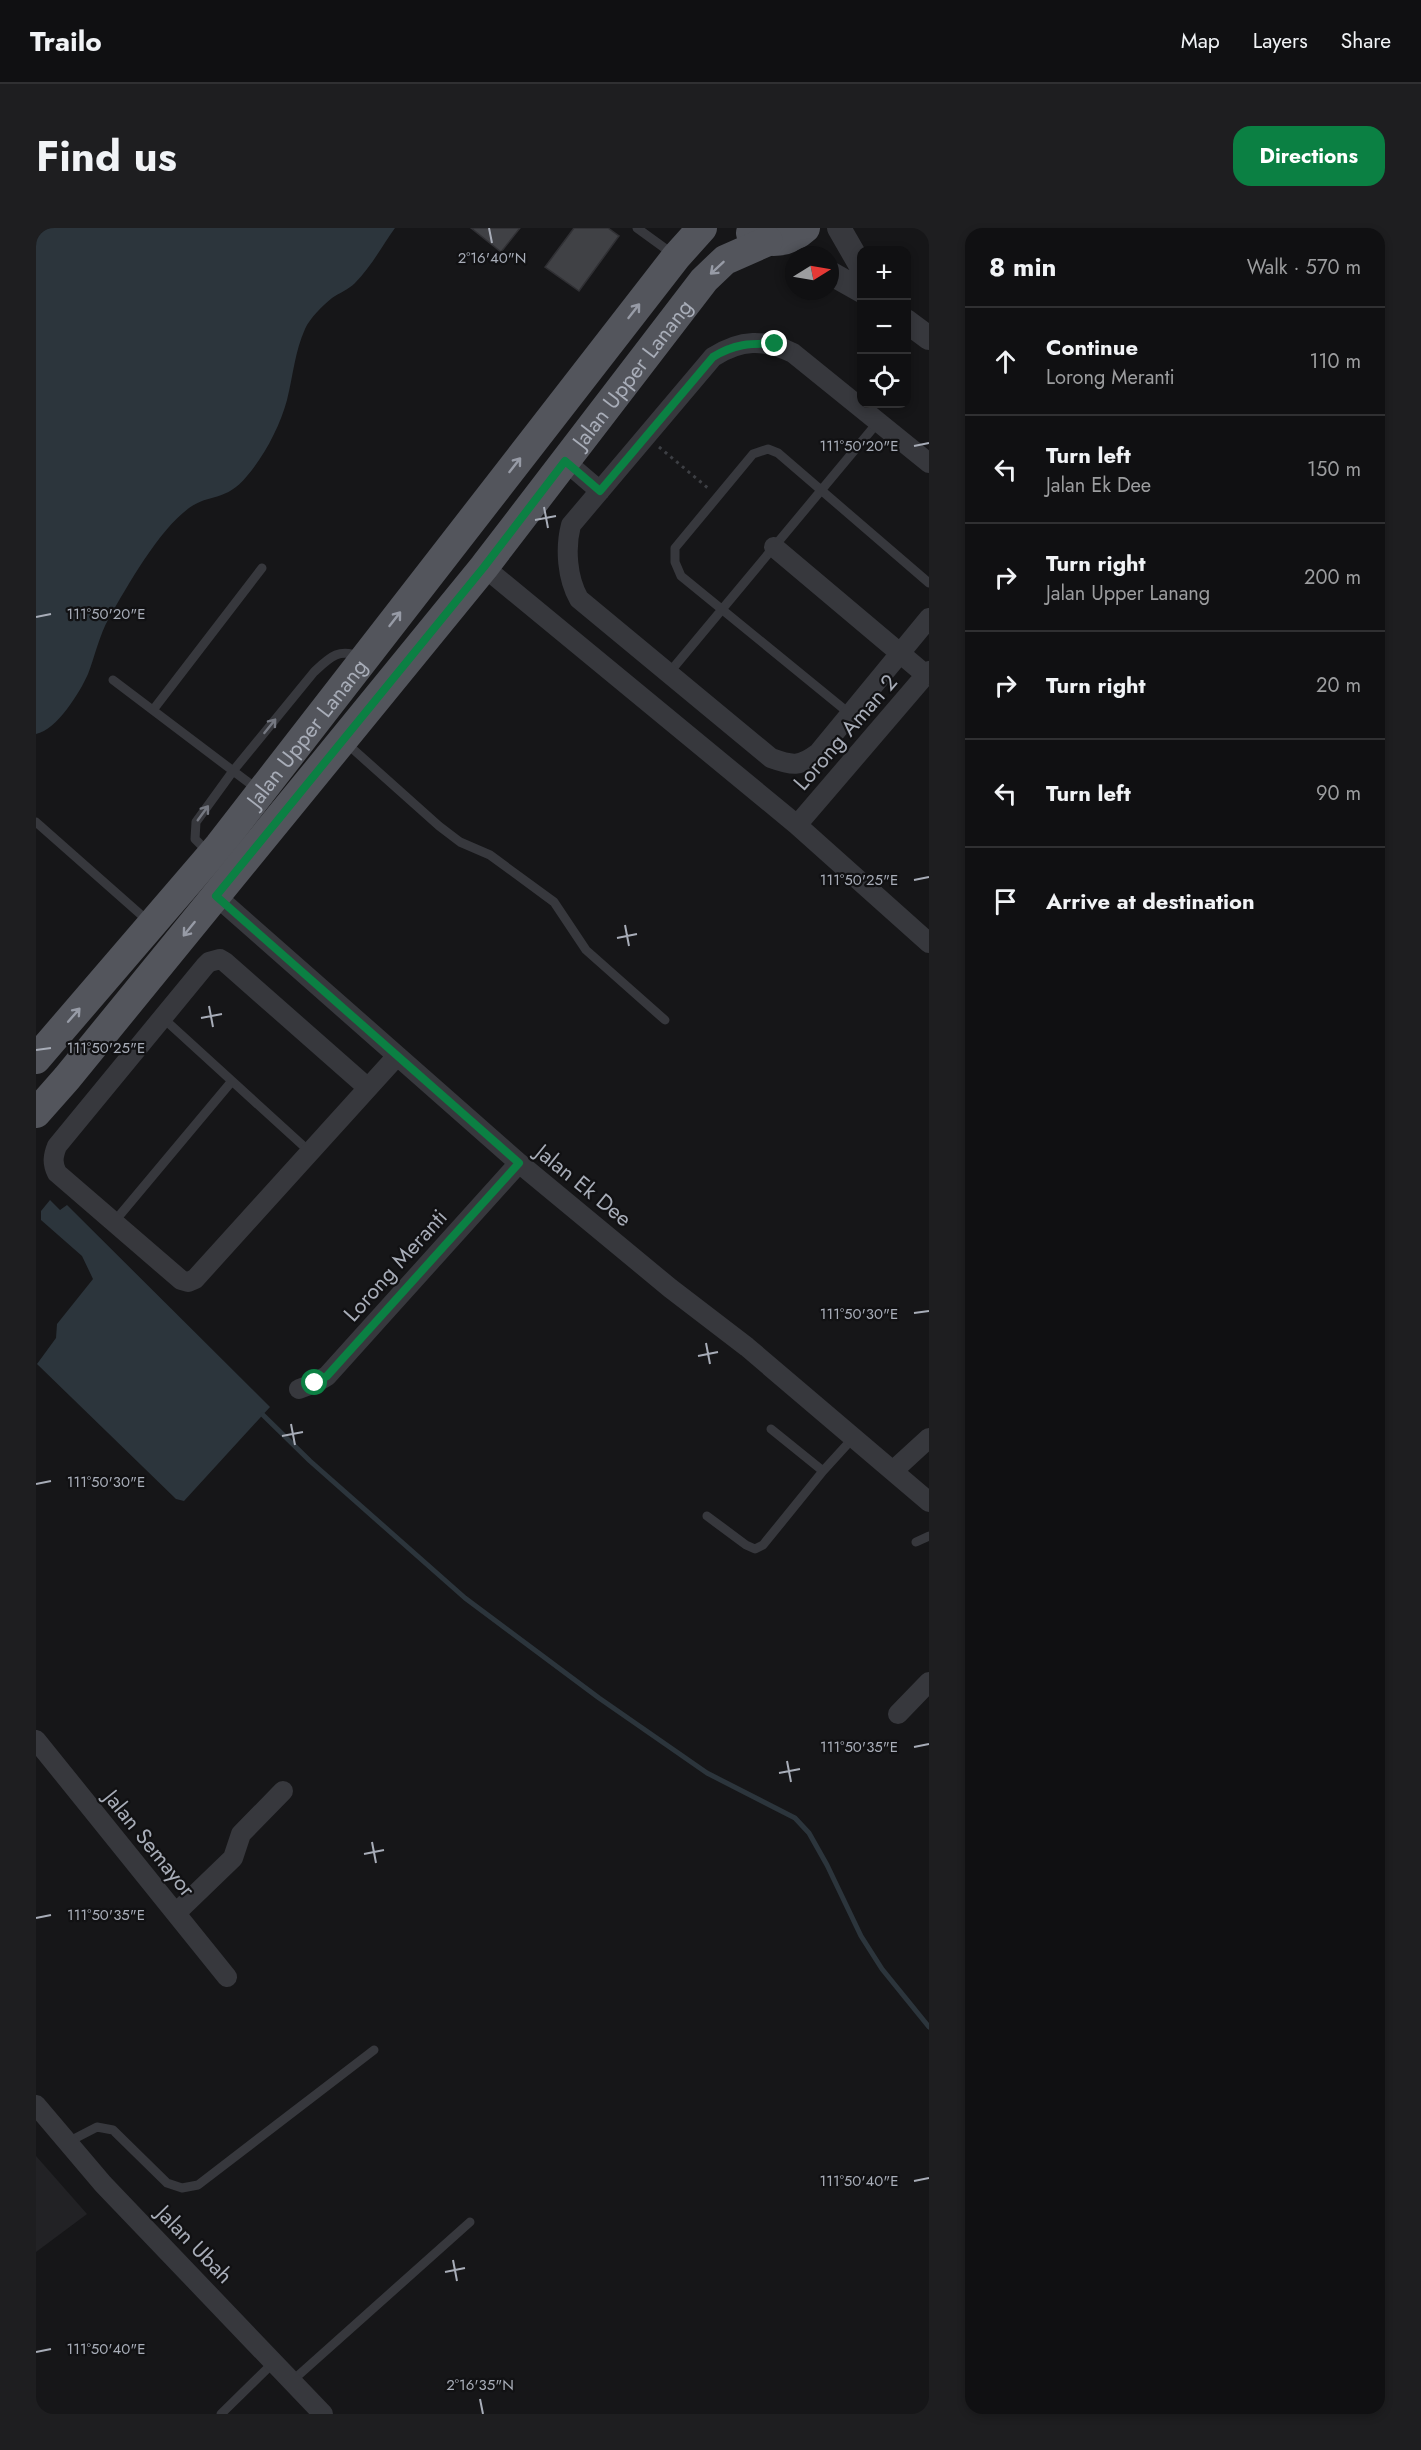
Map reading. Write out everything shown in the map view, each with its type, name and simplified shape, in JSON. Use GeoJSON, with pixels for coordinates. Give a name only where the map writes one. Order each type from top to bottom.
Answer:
{"type":"FeatureCollection","features":[{"type":"Feature","properties":{"kind":"main road","name":"Jalan Upper Lanang"},"geometry":{"type":"LineString","coordinates":[[36,1059],[211,855],[261,793],[676,256],[702,228]]}},
{"type":"Feature","properties":{"kind":"main road","name":"Jalan Upper Lanang"},"geometry":{"type":"LineString","coordinates":[[36,1113],[344,741],[484,567],[704,280],[756,234],[781,241],[793,237],[805,228]]}},
{"type":"Feature","properties":{"kind":"street"},"geometry":{"type":"LineString","coordinates":[[839,228],[857,261]]}},
{"type":"Feature","properties":{"kind":"street"},"geometry":{"type":"LineString","coordinates":[[756,234],[785,249]]}},
{"type":"Feature","properties":{"kind":"street"},"geometry":{"type":"LineString","coordinates":[[839,278],[857,289]]}},
{"type":"Feature","properties":{"kind":"street"},"geometry":{"type":"LineString","coordinates":[[911,325],[929,338]]}},
{"type":"Feature","properties":{"kind":"street"},"geometry":{"type":"LineString","coordinates":[[929,463],[793,353],[775,344],[748,342],[728,347],[713,357],[571,525],[567,541],[572,587],[579,599],[771,758],[790,764],[803,763],[818,753],[929,618]]}},
{"type":"Feature","properties":{"kind":"street"},"geometry":{"type":"LineString","coordinates":[[565,461],[600,491]]}},
{"type":"Feature","properties":{"kind":"street"},"geometry":{"type":"LineString","coordinates":[[774,547],[899,653],[927,673]]}},
{"type":"Feature","properties":{"kind":"street"},"geometry":{"type":"LineString","coordinates":[[484,567],[797,825],[929,944]]}},
{"type":"Feature","properties":{"kind":"street","name":"Lorong Aman 2"},"geometry":{"type":"LineString","coordinates":[[797,825],[927,673]]}},
{"type":"Feature","properties":{"kind":"street"},"geometry":{"type":"LineString","coordinates":[[850,714],[873,736]]}},
{"type":"Feature","properties":{"kind":"street","name":"Jalan Ek Dee"},"geometry":{"type":"LineString","coordinates":[[216,896],[519,1163],[670,1288],[747,1347],[929,1502]]}},
{"type":"Feature","properties":{"kind":"street"},"geometry":{"type":"LineString","coordinates":[[368,1088],[220,959],[209,962],[57,1146],[53,1158],[54,1166],[57,1173],[181,1280],[192,1281],[310,1152],[368,1088],[397,1056]]}},
{"type":"Feature","properties":{"kind":"street"},"geometry":{"type":"LineString","coordinates":[[67,1078],[94,1100]]}},
{"type":"Feature","properties":{"kind":"street","name":"Lorong Meranti"},"geometry":{"type":"LineString","coordinates":[[299,1389],[327,1376],[519,1163]]}},
{"type":"Feature","properties":{"kind":"street"},"geometry":{"type":"LineString","coordinates":[[894,1470],[929,1438]]}},
{"type":"Feature","properties":{"kind":"street"},"geometry":{"type":"LineString","coordinates":[[898,1714],[929,1682]]}},
{"type":"Feature","properties":{"kind":"street","name":"Jalan Semayor"},"geometry":{"type":"LineString","coordinates":[[36,1740],[227,1977]]}},
{"type":"Feature","properties":{"kind":"street"},"geometry":{"type":"LineString","coordinates":[[176,1913],[233,1858],[241,1834],[283,1791]]}},
{"type":"Feature","properties":{"kind":"street","name":"Jalan Ubah"},"geometry":{"type":"LineString","coordinates":[[36,2104],[103,2184],[323,2414]]}},
{"type":"Feature","properties":{"kind":"lane"},"geometry":{"type":"LineString","coordinates":[[637,228],[676,256]]}},
{"type":"Feature","properties":{"kind":"lane"},"geometry":{"type":"LineString","coordinates":[[669,673],[878,422]]}},
{"type":"Feature","properties":{"kind":"lane"},"geometry":{"type":"LineString","coordinates":[[850,714],[681,576],[675,562],[675,548],[753,454],[768,449],[778,453],[822,489],[929,584]]}},
{"type":"Feature","properties":{"kind":"lane"},"geometry":{"type":"LineString","coordinates":[[153,710],[262,568]]}},
{"type":"Feature","properties":{"kind":"lane"},"geometry":{"type":"LineString","coordinates":[[211,855],[195,839],[196,822],[233,771],[314,672],[326,661],[337,654],[349,652],[364,659]]}},
{"type":"Feature","properties":{"kind":"lane"},"geometry":{"type":"LineString","coordinates":[[114,680],[261,793]]}},
{"type":"Feature","properties":{"kind":"lane"},"geometry":{"type":"LineString","coordinates":[[344,741],[439,826],[460,842],[490,855],[554,902],[586,950],[665,1020]]}},
{"type":"Feature","properties":{"kind":"lane"},"geometry":{"type":"LineString","coordinates":[[36,822],[152,924]]}},
{"type":"Feature","properties":{"kind":"lane"},"geometry":{"type":"LineString","coordinates":[[164,1019],[310,1152]]}},
{"type":"Feature","properties":{"kind":"lane"},"geometry":{"type":"LineString","coordinates":[[114,1222],[232,1081]]}},
{"type":"Feature","properties":{"kind":"lane"},"geometry":{"type":"LineString","coordinates":[[771,1429],[823,1471]]}},
{"type":"Feature","properties":{"kind":"lane"},"geometry":{"type":"LineString","coordinates":[[707,1516],[746,1545],[755,1549],[763,1545],[853,1438]]}},
{"type":"Feature","properties":{"kind":"lane"},"geometry":{"type":"LineString","coordinates":[[916,1542],[929,1536]]}},
{"type":"Feature","properties":{"kind":"lane"},"geometry":{"type":"LineString","coordinates":[[68,2142],[97,2127],[113,2130],[167,2183],[182,2188],[198,2185],[374,2050]]}},
{"type":"Feature","properties":{"kind":"lane"},"geometry":{"type":"LineString","coordinates":[[292,2381],[470,2222]]}},
{"type":"Feature","properties":{"kind":"lane"},"geometry":{"type":"LineString","coordinates":[[221,2414],[274,2361]]}},
{"type":"Feature","properties":{"kind":"path"},"geometry":{"type":"LineString","coordinates":[[646,436],[717,496]]}},
{"type":"Feature","properties":{"kind":"shaded area"},"geometry":{"type":"Polygon","coordinates":[[[36,228],[395,228],[361,277],[324,305],[307,325],[299,346],[287,400],[280,420],[266,450],[254,468],[232,490],[197,503],[177,518],[166,530],[144,559],[109,618],[88,674],[74,700],[60,718],[44,731],[36,734],[36,228]]]}},
{"type":"Feature","properties":{"kind":"shaded area"},"geometry":{"type":"Polygon","coordinates":[[[50,1200],[60,1210],[67,1205],[270,1407],[184,1501],[176,1499],[37,1364],[56,1338],[57,1324],[93,1279],[82,1256],[41,1220],[41,1211],[50,1200]]]}},
{"type":"Feature","properties":{"kind":"shaded area"},"geometry":{"type":"Polygon","coordinates":[[[36,2156],[87,2214],[36,2252],[36,2156]]]}},
{"type":"Feature","properties":{"kind":"building"},"geometry":{"type":"Polygon","coordinates":[[[471,228],[520,228],[501,252],[471,228]]]}},
{"type":"Feature","properties":{"kind":"building"},"geometry":{"type":"Polygon","coordinates":[[[574,228],[608,228],[619,236],[579,291],[545,267],[574,228]]]}},
{"type":"Feature","properties":{"kind":"waterway"},"geometry":{"type":"LineString","coordinates":[[263,1415],[310,1461],[465,1598],[599,1698],[707,1773],[795,1818],[809,1833],[861,1936],[882,1969],[929,2027]]}},
{"type":"Feature","properties":{"kind":"route"},"geometry":{"type":"LineString","coordinates":[[315,1383],[327,1376],[519,1163],[216,896],[484,567],[565,461],[600,491],[713,357],[728,347],[748,342],[775,344]]}}]}
